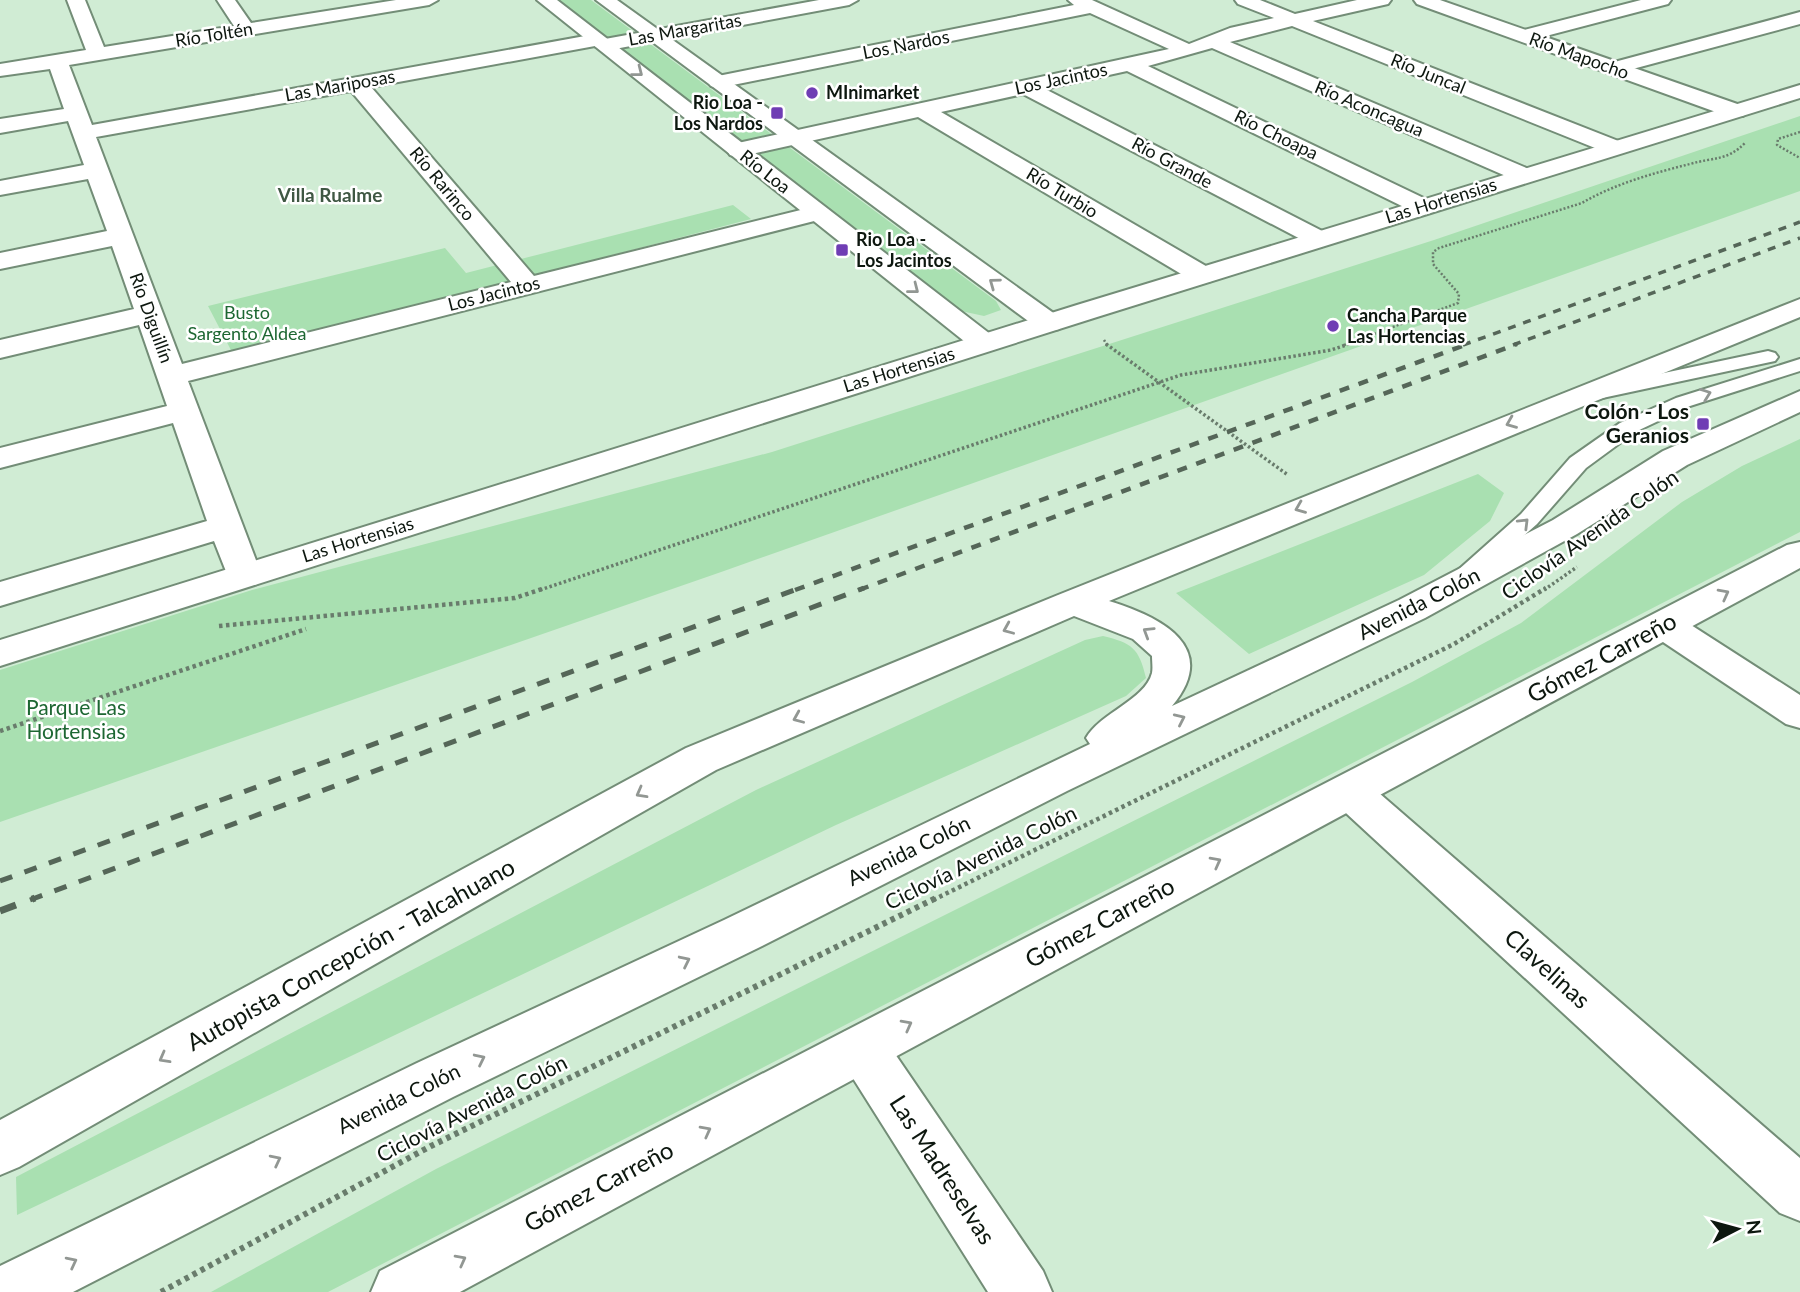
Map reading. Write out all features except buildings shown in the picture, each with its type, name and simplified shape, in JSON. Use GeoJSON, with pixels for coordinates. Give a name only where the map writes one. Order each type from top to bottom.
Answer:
{"type":"FeatureCollection","features":[{"type":"Feature","properties":{"kind":"street"},"geometry":{"type":"LineString","coordinates":[[76,0],[97,54]]}},
{"type":"Feature","properties":{"kind":"street"},"geometry":{"type":"LineString","coordinates":[[226,0],[246,30]]}},
{"type":"Feature","properties":{"kind":"street","name":"Río Toltén"},"geometry":{"type":"LineString","coordinates":[[0,70],[246,30],[379,4],[429,0]]}},
{"type":"Feature","properties":{"kind":"street","name":"Río Loa"},"geometry":{"type":"LineString","coordinates":[[546,0],[984,343]]}},
{"type":"Feature","properties":{"kind":"street"},"geometry":{"type":"LineString","coordinates":[[606,0],[1049,323]]}},
{"type":"Feature","properties":{"kind":"street"},"geometry":{"type":"LineString","coordinates":[[745,0],[770,15]]}},
{"type":"Feature","properties":{"kind":"street","name":"Las Margaritas"},"geometry":{"type":"LineString","coordinates":[[600,43],[656,36],[849,0]]}},
{"type":"Feature","properties":{"kind":"street","name":"Río Juncal"},"geometry":{"type":"LineString","coordinates":[[1244,0],[1613,147]]}},
{"type":"Feature","properties":{"kind":"street","name":"Los Jacintos"},"geometry":{"type":"LineString","coordinates":[[738,150],[1188,51],[1237,32],[1382,0]]}},
{"type":"Feature","properties":{"kind":"street","name":"Río Mapocho"},"geometry":{"type":"LineString","coordinates":[[1423,0],[1735,111]]}},
{"type":"Feature","properties":{"kind":"street"},"geometry":{"type":"LineString","coordinates":[[1523,36],[1662,0]]}},
{"type":"Feature","properties":{"kind":"street"},"geometry":{"type":"LineString","coordinates":[[1085,4],[1188,51]]}},
{"type":"Feature","properties":{"kind":"street","name":"Los Nardos"},"geometry":{"type":"LineString","coordinates":[[719,82],[1085,4]]}},
{"type":"Feature","properties":{"kind":"street"},"geometry":{"type":"LineString","coordinates":[[1614,68],[1800,18]]}},
{"type":"Feature","properties":{"kind":"street","name":"Río Aconcagua"},"geometry":{"type":"LineString","coordinates":[[1214,42],[1523,175]]}},
{"type":"Feature","properties":{"kind":"street","name":"Las Mariposas"},"geometry":{"type":"LineString","coordinates":[[0,126],[80,123],[356,83],[600,43]]}},
{"type":"Feature","properties":{"kind":"street","name":"Río Diguillín"},"geometry":{"type":"LineString","coordinates":[[54,63],[59,65],[244,576]]}},
{"type":"Feature","properties":{"kind":"street","name":"Río Choapa"},"geometry":{"type":"LineString","coordinates":[[1129,64],[1423,207]]}},
{"type":"Feature","properties":{"kind":"street","name":"Río Rarinco"},"geometry":{"type":"LineString","coordinates":[[356,83],[528,286]]}},
{"type":"Feature","properties":{"kind":"street","name":"Río Grande"},"geometry":{"type":"LineString","coordinates":[[1026,87],[1319,239]]}},
{"type":"Feature","properties":{"kind":"street","name":"Las Hortensias"},"geometry":{"type":"LineString","coordinates":[[0,653],[984,343],[1800,91]]}},
{"type":"Feature","properties":{"kind":"street","name":"Río Turbio"},"geometry":{"type":"LineString","coordinates":[[922,110],[1202,275]]}},
{"type":"Feature","properties":{"kind":"street"},"geometry":{"type":"LineString","coordinates":[[0,188],[97,170]]}},
{"type":"Feature","properties":{"kind":"street","name":"Los Jacintos"},"geometry":{"type":"LineString","coordinates":[[172,376],[817,213]]}},
{"type":"Feature","properties":{"kind":"street"},"geometry":{"type":"LineString","coordinates":[[0,261],[122,236]]}},
{"type":"Feature","properties":{"kind":"street"},"geometry":{"type":"LineString","coordinates":[[1070,603],[1800,307]]}},
{"type":"Feature","properties":{"kind":"street"},"geometry":{"type":"LineString","coordinates":[[0,349],[149,314]]}},
{"type":"Feature","properties":{"kind":"street","name":"Avenida Colón"},"geometry":{"type":"LineString","coordinates":[[11,1292],[435,1080],[741,934],[1052,780],[1412,609],[1565,527],[1675,458],[1800,400]]}},
{"type":"Feature","properties":{"kind":"street"},"geometry":{"type":"LineString","coordinates":[[0,458],[185,411]]}},
{"type":"Feature","properties":{"kind":"street"},"geometry":{"type":"LineString","coordinates":[[0,594],[226,526]]}},
{"type":"Feature","properties":{"kind":"street","name":"Gómez Carreño"},"geometry":{"type":"LineString","coordinates":[[401,1292],[1800,553]]}},
{"type":"Feature","properties":{"kind":"street"},"geometry":{"type":"LineString","coordinates":[[1052,780],[1160,694],[1172,675],[1172,654],[1161,640],[1124,618],[1070,603]]}},
{"type":"Feature","properties":{"kind":"street","name":"Autopista Concepción - Talcahuano"},"geometry":{"type":"LineString","coordinates":[[0,1149],[701,759],[1070,603]]}},
{"type":"Feature","properties":{"kind":"street"},"geometry":{"type":"LineString","coordinates":[[1664,625],[1800,713]]}},
{"type":"Feature","properties":{"kind":"street","name":"Clavelinas"},"geometry":{"type":"LineString","coordinates":[[1349,792],[1800,1194]]}},
{"type":"Feature","properties":{"kind":"street","name":"Las Madreselvas"},"geometry":{"type":"LineString","coordinates":[[862,1048],[1023,1292]]}},
{"type":"Feature","properties":{"kind":"lane"},"geometry":{"type":"LineString","coordinates":[[1574,397],[1725,367],[1800,348]]}},
{"type":"Feature","properties":{"kind":"lane"},"geometry":{"type":"LineString","coordinates":[[1412,609],[1496,550],[1579,462],[1623,430],[1693,398],[1800,365]]}},
{"type":"Feature","properties":{"kind":"path"},"geometry":{"type":"LineString","coordinates":[[1800,132],[1778,139],[1777,145],[1800,158]]}},
{"type":"Feature","properties":{"kind":"path"},"geometry":{"type":"LineString","coordinates":[[213,626],[515,598],[1156,383],[1204,370],[1331,350],[1458,303],[1459,294],[1433,264],[1433,252],[1438,248],[1583,203],[1602,191],[1692,163],[1733,155],[1748,140]]}},
{"type":"Feature","properties":{"kind":"path"},"geometry":{"type":"LineString","coordinates":[[1087,311],[1097,319],[1107,346],[1245,447],[1325,499]]}},
{"type":"Feature","properties":{"kind":"path","name":"Ciclovía Avenida Colón"},"geometry":{"type":"LineString","coordinates":[[161,1292],[431,1146],[1454,644],[1517,608],[1578,565]]}},
{"type":"Feature","properties":{"kind":"path"},"geometry":{"type":"LineString","coordinates":[[0,731],[306,629]]}},
{"type":"Feature","properties":{"kind":"green space"},"geometry":{"type":"Polygon","coordinates":[[[558,0],[591,0],[996,301],[1001,310],[984,316],[961,311],[558,0]]]}},
{"type":"Feature","properties":{"kind":"green space","name":"Parque Las Hortensias"},"geometry":{"type":"Polygon","coordinates":[[[1800,116],[1800,191],[724,571],[0,822],[0,670],[252,590],[772,452],[1434,240],[1800,116]]]}},
{"type":"Feature","properties":{"kind":"green space","name":"Busto Sargento Aldea"},"geometry":{"type":"Polygon","coordinates":[[[733,205],[751,219],[233,354],[208,306],[445,248],[466,273],[733,205]]]}},
{"type":"Feature","properties":{"kind":"green space"},"geometry":{"type":"Polygon","coordinates":[[[1800,439],[1800,532],[328,1292],[211,1292],[436,1169],[1412,682],[1521,623],[1682,502],[1742,466],[1800,439]]]}},
{"type":"Feature","properties":{"kind":"green space"},"geometry":{"type":"Polygon","coordinates":[[[1478,474],[1504,493],[1490,521],[1424,575],[1249,654],[1176,593],[1478,474]]]}},
{"type":"Feature","properties":{"kind":"green space"},"geometry":{"type":"Polygon","coordinates":[[[1103,636],[1128,644],[1140,660],[1146,678],[1126,696],[836,825],[17,1215],[16,1177],[756,790],[1085,640],[1103,636]]]}},
{"type":"Feature","properties":{"kind":"railway"},"geometry":{"type":"LineString","coordinates":[[1463,345],[1800,222]]}},
{"type":"Feature","properties":{"kind":"railway"},"geometry":{"type":"LineString","coordinates":[[1513,345],[1800,238]]}},
{"type":"Feature","properties":{"kind":"railway"},"geometry":{"type":"LineString","coordinates":[[795,590],[1468,344]]}},
{"type":"Feature","properties":{"kind":"railway"},"geometry":{"type":"LineString","coordinates":[[859,590],[1517,344]]}},
{"type":"Feature","properties":{"kind":"railway"},"geometry":{"type":"LineString","coordinates":[[0,881],[800,588]]}},
{"type":"Feature","properties":{"kind":"railway"},"geometry":{"type":"LineString","coordinates":[[30,900],[864,588]]}},
{"type":"Feature","properties":{"kind":"railway"},"geometry":{"type":"LineString","coordinates":[[0,911],[35,898]]}},
{"type":"Feature","properties":{"kind":"place","name":"MInimarket"},"geometry":{"type":"Point","coordinates":[812,93]}},
{"type":"Feature","properties":{"kind":"place","name":"Rio Loa - Los Nardos"},"geometry":{"type":"Point","coordinates":[777,113]}},
{"type":"Feature","properties":{"kind":"place","name":"Rio Loa - Los Jacintos"},"geometry":{"type":"Point","coordinates":[842,250]}},
{"type":"Feature","properties":{"kind":"place","name":"Cancha Parque Las Hortencias"},"geometry":{"type":"Point","coordinates":[1333,326]}},
{"type":"Feature","properties":{"kind":"place","name":"Colón - Los Geranios"},"geometry":{"type":"Point","coordinates":[1703,424]}},
{"type":"Feature","properties":{"kind":"district","name":"Villa Rualme"},"geometry":{"type":"Point","coordinates":[330,195]}}]}
